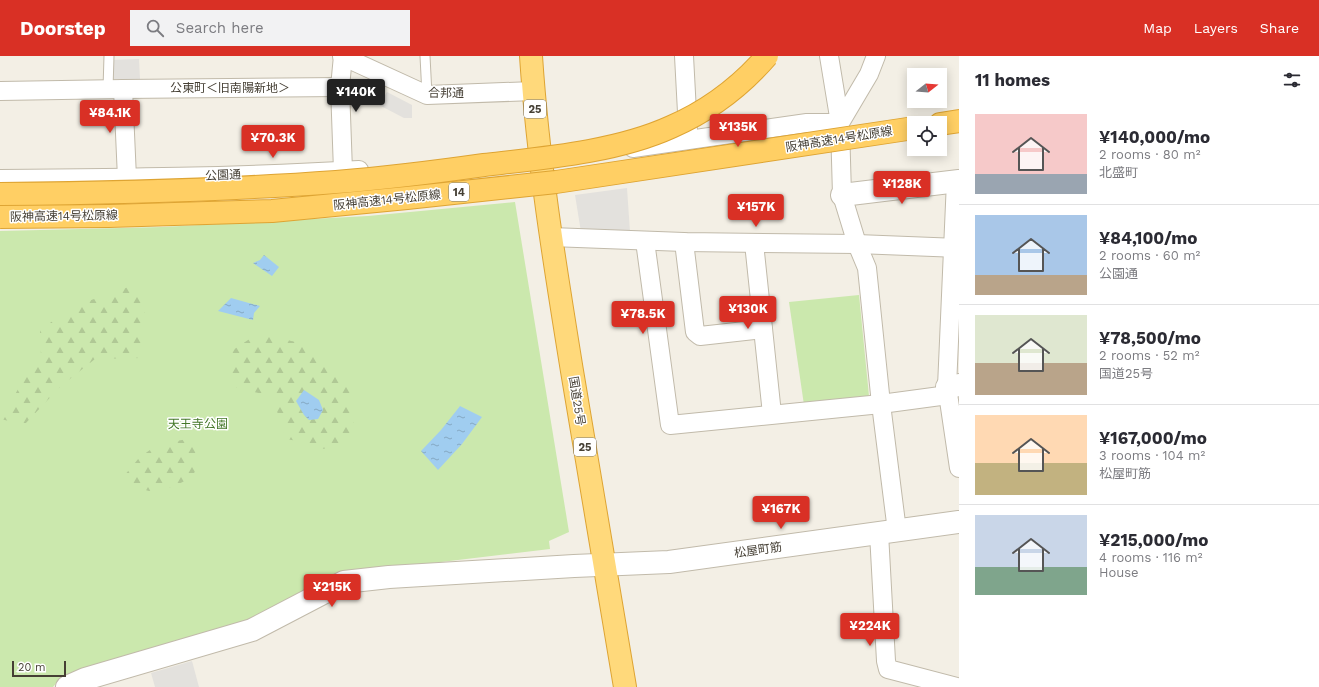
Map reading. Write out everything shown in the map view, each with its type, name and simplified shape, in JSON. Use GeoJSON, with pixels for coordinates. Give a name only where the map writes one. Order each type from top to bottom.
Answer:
{"type":"FeatureCollection","features":[{"type":"Feature","properties":{"kind":"highway","name":"25"},"geometry":{"type":"LineString","coordinates":[[531,56],[533,91],[541,162]]}},
{"type":"Feature","properties":{"kind":"highway","name":"阪神高速14号松原線"},"geometry":{"type":"LineString","coordinates":[[0,194],[80,193],[338,182],[428,172],[613,146],[670,128],[697,114],[728,93],[746,78],[767,56]]}},
{"type":"Feature","properties":{"kind":"highway"},"geometry":{"type":"LineString","coordinates":[[947,123],[959,121]]}},
{"type":"Feature","properties":{"kind":"highway","name":"阪神高速14号松原線"},"geometry":{"type":"LineString","coordinates":[[0,217],[109,216],[272,211],[407,198],[556,182],[907,129]]}},
{"type":"Feature","properties":{"kind":"highway","name":"国道25号"},"geometry":{"type":"LineString","coordinates":[[541,162],[551,237],[625,687]]}},
{"type":"Feature","properties":{"kind":"street"},"geometry":{"type":"LineString","coordinates":[[343,56],[340,87],[343,171]]}},
{"type":"Feature","properties":{"kind":"street","name":"合邦通"},"geometry":{"type":"LineString","coordinates":[[343,56],[427,95],[533,91]]}},
{"type":"Feature","properties":{"kind":"street"},"geometry":{"type":"LineString","coordinates":[[684,56],[690,162]]}},
{"type":"Feature","properties":{"kind":"street"},"geometry":{"type":"LineString","coordinates":[[828,56],[840,123],[842,195],[857,244],[867,268],[881,404],[888,532],[886,661],[888,669],[957,687]]}},
{"type":"Feature","properties":{"kind":"street"},"geometry":{"type":"LineString","coordinates":[[541,162],[570,179],[811,145],[840,123],[868,74],[876,56]]}},
{"type":"Feature","properties":{"kind":"street","name":"公東町＜旧南陽新地＞"},"geometry":{"type":"LineString","coordinates":[[0,91],[340,87]]}},
{"type":"Feature","properties":{"kind":"street"},"geometry":{"type":"LineString","coordinates":[[116,89],[127,178]]}},
{"type":"Feature","properties":{"kind":"street"},"geometry":{"type":"LineString","coordinates":[[541,162],[807,123],[840,123]]}},
{"type":"Feature","properties":{"kind":"street","name":"公園通"},"geometry":{"type":"LineString","coordinates":[[0,179],[127,178],[343,171],[396,167],[515,154],[541,162]]}},
{"type":"Feature","properties":{"kind":"street"},"geometry":{"type":"LineString","coordinates":[[842,195],[957,181],[952,389],[959,468]]}},
{"type":"Feature","properties":{"kind":"street"},"geometry":{"type":"LineString","coordinates":[[551,237],[645,241],[857,244],[956,248]]}},
{"type":"Feature","properties":{"kind":"street"},"geometry":{"type":"LineString","coordinates":[[645,241],[670,425],[881,404],[952,389]]}},
{"type":"Feature","properties":{"kind":"street"},"geometry":{"type":"LineString","coordinates":[[684,242],[695,332],[700,336],[763,329]]}},
{"type":"Feature","properties":{"kind":"street"},"geometry":{"type":"LineString","coordinates":[[754,243],[772,414]]}},
{"type":"Feature","properties":{"kind":"street","name":"松屋町筋"},"geometry":{"type":"LineString","coordinates":[[66,687],[85,679],[252,630],[344,582],[389,577],[669,562],[959,522]]}},
{"type":"Feature","properties":{"kind":"lane"},"geometry":{"type":"LineString","coordinates":[[109,56],[116,89]]}},
{"type":"Feature","properties":{"kind":"lane"},"geometry":{"type":"LineString","coordinates":[[425,56],[427,95]]}},
{"type":"Feature","properties":{"kind":"green space","name":"天王寺公園"},"geometry":{"type":"Polygon","coordinates":[[[515,202],[569,532],[549,541],[550,549],[341,574],[248,622],[62,676],[53,687],[0,687],[0,231],[162,227],[368,216],[515,202]]]}},
{"type":"Feature","properties":{"kind":"green space"},"geometry":{"type":"Polygon","coordinates":[[[134,285],[145,312],[142,358],[95,359],[61,386],[24,425],[1,419],[21,384],[41,356],[40,330],[74,306],[134,285]]]}},
{"type":"Feature","properties":{"kind":"green space"},"geometry":{"type":"Polygon","coordinates":[[[859,295],[869,396],[804,405],[789,302],[859,295]]]}},
{"type":"Feature","properties":{"kind":"green space"},"geometry":{"type":"Polygon","coordinates":[[[272,334],[291,341],[311,344],[331,369],[352,388],[352,412],[356,434],[341,446],[322,449],[303,442],[286,439],[272,396],[237,388],[225,376],[233,350],[254,336],[272,334]]]}},
{"type":"Feature","properties":{"kind":"green space"},"geometry":{"type":"Polygon","coordinates":[[[188,439],[194,441],[198,468],[189,479],[172,487],[149,491],[131,486],[124,476],[139,458],[158,444],[188,439]]]}},
{"type":"Feature","properties":{"kind":"shaded area"},"geometry":{"type":"Polygon","coordinates":[[[139,59],[140,79],[112,79],[111,60],[139,59]]]}},
{"type":"Feature","properties":{"kind":"shaded area"},"geometry":{"type":"Polygon","coordinates":[[[387,92],[412,105],[412,118],[404,118],[379,105],[387,92]]]}},
{"type":"Feature","properties":{"kind":"shaded area"},"geometry":{"type":"Polygon","coordinates":[[[627,188],[630,232],[581,232],[575,195],[627,188]]]}},
{"type":"Feature","properties":{"kind":"shaded area"},"geometry":{"type":"Polygon","coordinates":[[[192,661],[199,687],[155,687],[151,673],[192,661]]]}},
{"type":"Feature","properties":{"kind":"water"},"geometry":{"type":"Polygon","coordinates":[[[264,255],[279,267],[272,276],[253,263],[260,260],[264,255]]]}},
{"type":"Feature","properties":{"kind":"water"},"geometry":{"type":"Polygon","coordinates":[[[231,298],[260,306],[254,313],[253,320],[218,311],[231,298]]]}},
{"type":"Feature","properties":{"kind":"water"},"geometry":{"type":"Polygon","coordinates":[[[304,390],[319,400],[323,410],[318,419],[309,420],[304,415],[296,401],[304,390]]]}},
{"type":"Feature","properties":{"kind":"water"},"geometry":{"type":"Polygon","coordinates":[[[460,406],[482,417],[462,444],[438,470],[421,451],[441,430],[460,406]]]}}]}
